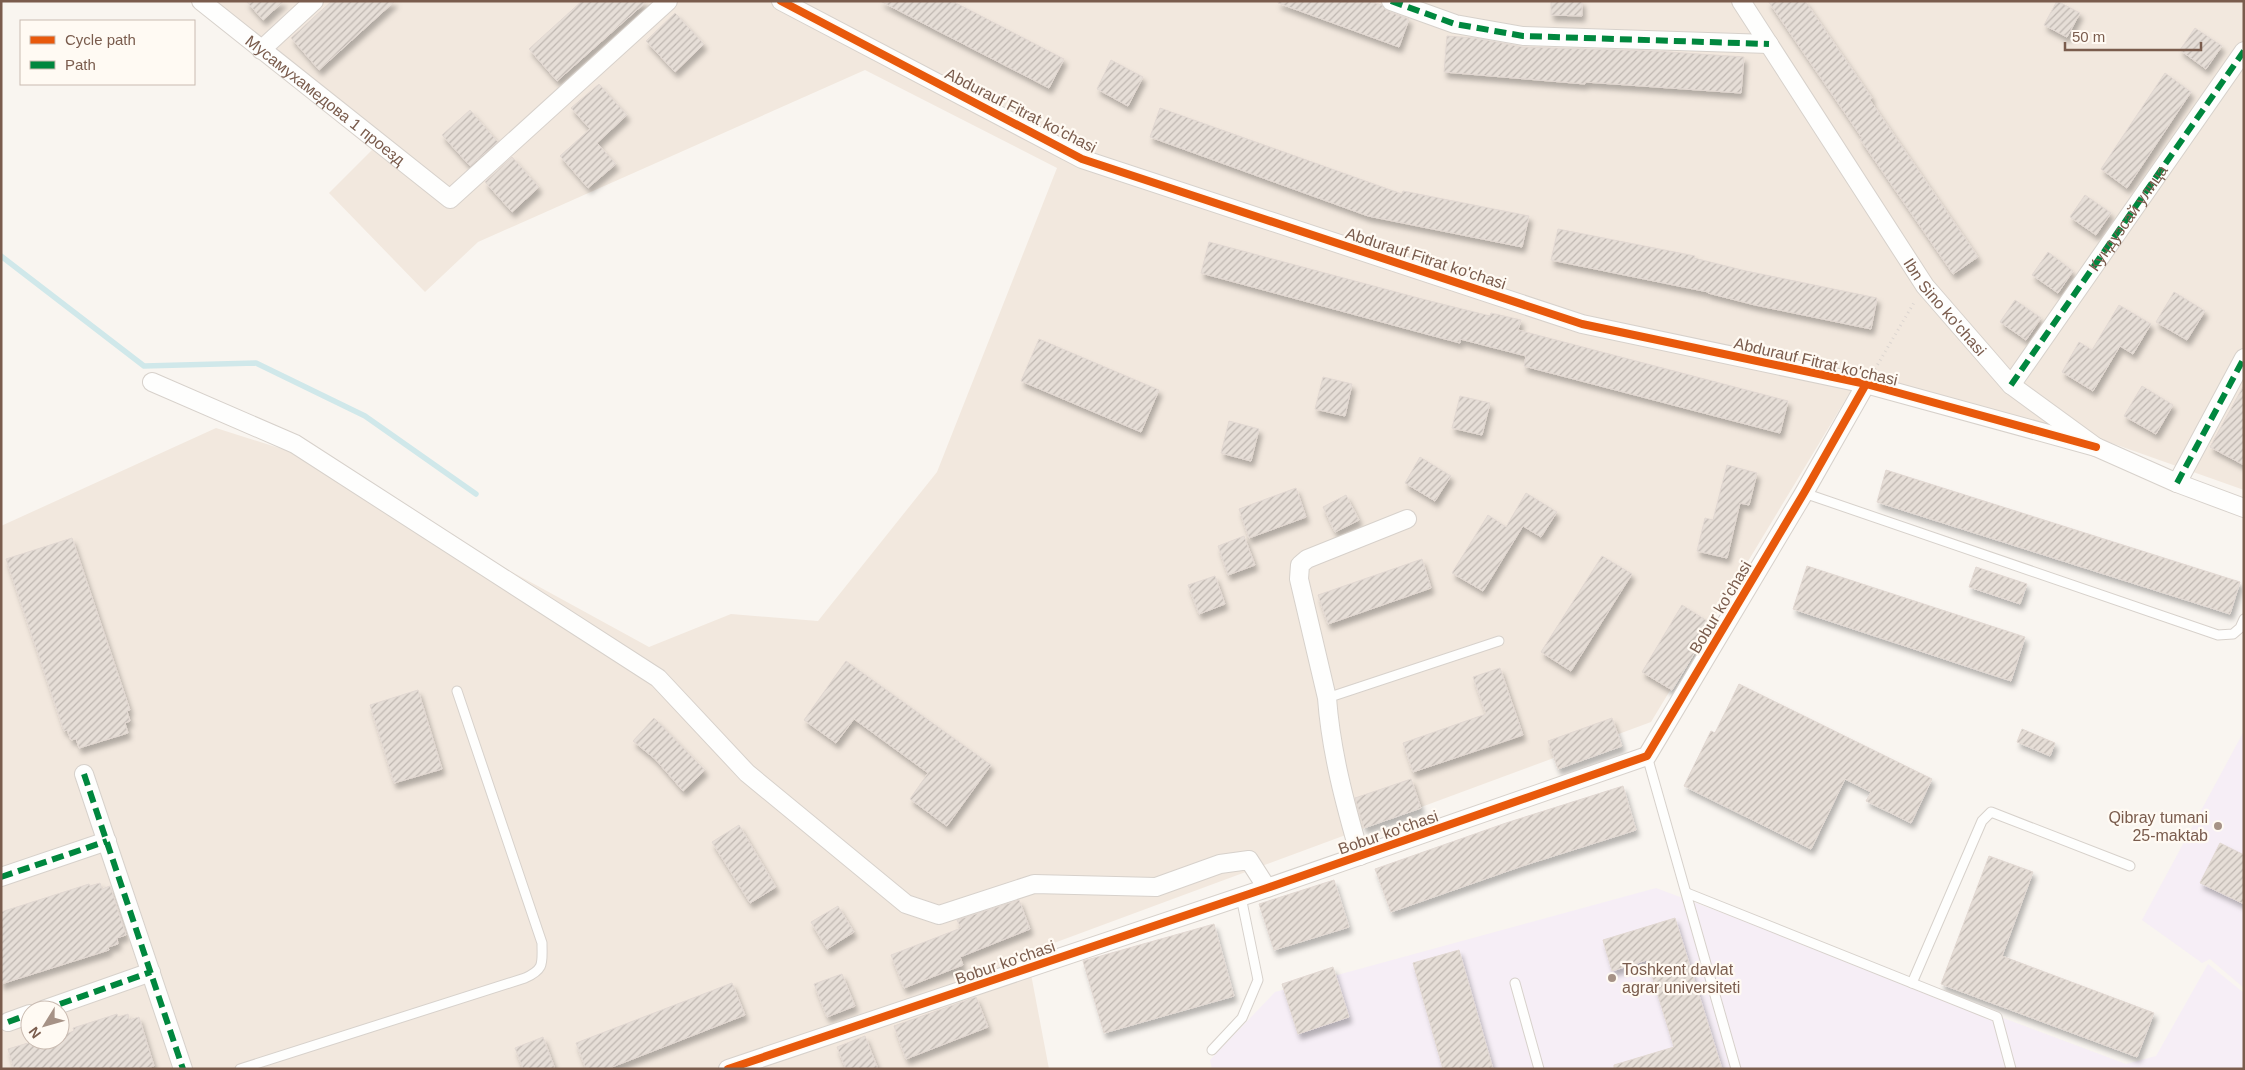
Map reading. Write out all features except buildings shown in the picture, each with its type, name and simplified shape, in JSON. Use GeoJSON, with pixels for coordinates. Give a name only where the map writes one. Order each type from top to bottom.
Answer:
{"type":"FeatureCollection","features":[{"type":"Feature","properties":{"kind":"street","name":"Мусамухамедова 1 проезд"},"geometry":{"type":"LineString","coordinates":[[201,1],[450,199],[668,1]]}},
{"type":"Feature","properties":{"kind":"street"},"geometry":{"type":"LineString","coordinates":[[261,50],[314,1]]}},
{"type":"Feature","properties":{"kind":"street","name":"Abdurauf Fitrat ko'chasi"},"geometry":{"type":"LineString","coordinates":[[781,1],[1082,159],[1582,324],[1866,384],[2096,447]]}},
{"type":"Feature","properties":{"kind":"street"},"geometry":{"type":"LineString","coordinates":[[1392,1],[1455,24],[1523,36],[1769,44]]}},
{"type":"Feature","properties":{"kind":"street","name":"Ibn Sino ko'chasi"},"geometry":{"type":"LineString","coordinates":[[1741,1],[1924,286],[2011,385],[2096,447],[2177,483],[2244,508]]}},
{"type":"Feature","properties":{"kind":"street","name":"Кундузсай улица"},"geometry":{"type":"LineString","coordinates":[[2011,385],[2244,51]]}},
{"type":"Feature","properties":{"kind":"street"},"geometry":{"type":"LineString","coordinates":[[2177,483],[2244,358]]}},
{"type":"Feature","properties":{"kind":"street"},"geometry":{"type":"LineString","coordinates":[[152,382],[295,444],[658,678],[747,773],[906,904],[939,915],[1034,884],[1156,887],[1220,864],[1249,860],[1267,888]]}},
{"type":"Feature","properties":{"kind":"street","name":"Bobur ko'chasi"},"geometry":{"type":"LineString","coordinates":[[728,1069],[1241,897],[1648,756],[1804,493],[1866,384]]}},
{"type":"Feature","properties":{"kind":"street"},"geometry":{"type":"LineString","coordinates":[[1360,856],[1342,795],[1327,698],[1299,579],[1300,565],[1307,559],[1407,519]]}},
{"type":"Feature","properties":{"kind":"street"},"geometry":{"type":"LineString","coordinates":[[84,774],[184,1069]]}},
{"type":"Feature","properties":{"kind":"street"},"geometry":{"type":"LineString","coordinates":[[1,877],[107,841]]}},
{"type":"Feature","properties":{"kind":"street"},"geometry":{"type":"LineString","coordinates":[[70,1000],[151,972]]}},
{"type":"Feature","properties":{"kind":"street"},"geometry":{"type":"LineString","coordinates":[[8,1022],[20,1018]]}},
{"type":"Feature","properties":{"kind":"lane"},"geometry":{"type":"LineString","coordinates":[[1804,493],[2218,635],[2233,634],[2240,628],[2244,619]]}},
{"type":"Feature","properties":{"kind":"lane"},"geometry":{"type":"LineString","coordinates":[[1327,698],[1500,641]]}},
{"type":"Feature","properties":{"kind":"lane"},"geometry":{"type":"LineString","coordinates":[[240,1069],[537,973],[542,962],[542,943],[457,692]]}},
{"type":"Feature","properties":{"kind":"lane"},"geometry":{"type":"LineString","coordinates":[[1648,756],[1736,1069]]}},
{"type":"Feature","properties":{"kind":"lane"},"geometry":{"type":"LineString","coordinates":[[1912,983],[1982,821],[1991,812],[2130,866]]}},
{"type":"Feature","properties":{"kind":"lane"},"geometry":{"type":"LineString","coordinates":[[1687,893],[1997,1017],[2011,1069]]}},
{"type":"Feature","properties":{"kind":"lane"},"geometry":{"type":"LineString","coordinates":[[1212,1050],[1242,1018],[1258,980],[1241,897]]}},
{"type":"Feature","properties":{"kind":"lane"},"geometry":{"type":"LineString","coordinates":[[1515,983],[1539,1069]]}},
{"type":"Feature","properties":{"kind":"path"},"geometry":{"type":"LineString","coordinates":[[1866,384],[1924,286]]}},
{"type":"Feature","properties":{"kind":"shaded area"},"geometry":{"type":"Polygon","coordinates":[[[191,1],[2244,1],[2244,490],[2100,439],[1861,374],[1651,722],[1027,953],[1049,1069],[1,1069],[1,526],[216,428],[295,453],[649,647],[731,614],[818,621],[937,472],[1057,168],[865,70],[478,242],[425,292],[329,193],[372,150],[191,1]]]}},
{"type":"Feature","properties":{"kind":"shaded area","name":"Qibray tumani 25-maktab"},"geometry":{"type":"Polygon","coordinates":[[[2244,731],[2244,988],[2210,959],[2202,963],[2142,920],[2244,731]]]}},
{"type":"Feature","properties":{"kind":"shaded area","name":"Toshkent davlat agrar universiteti"},"geometry":{"type":"Polygon","coordinates":[[[1656,888],[2126,1064],[2156,1056],[2208,964],[2244,993],[2244,1069],[1212,1069],[1210,1060],[1275,992],[1656,888]]]}},
{"type":"Feature","properties":{"kind":"waterway"},"geometry":{"type":"LineString","coordinates":[[1,256],[144,366],[256,363],[365,416],[476,494]]}},
{"type":"Feature","properties":{"kind":"marked path"},"geometry":{"type":"LineString","coordinates":[[1391,1],[1455,24],[1523,36],[1769,44]]}},
{"type":"Feature","properties":{"kind":"marked path"},"geometry":{"type":"LineString","coordinates":[[2011,385],[2244,51]]}},
{"type":"Feature","properties":{"kind":"marked path"},"geometry":{"type":"LineString","coordinates":[[2177,483],[2244,358]]}},
{"type":"Feature","properties":{"kind":"marked path"},"geometry":{"type":"LineString","coordinates":[[84,774],[183,1069]]}},
{"type":"Feature","properties":{"kind":"marked path"},"geometry":{"type":"LineString","coordinates":[[1,877],[107,841]]}},
{"type":"Feature","properties":{"kind":"marked path"},"geometry":{"type":"LineString","coordinates":[[70,1000],[151,972]]}},
{"type":"Feature","properties":{"kind":"marked path"},"geometry":{"type":"LineString","coordinates":[[8,1022],[20,1018]]}},
{"type":"Feature","properties":{"kind":"cycle path"},"geometry":{"type":"LineString","coordinates":[[781,1],[1082,159],[1582,324],[1866,384],[2096,447]]}},
{"type":"Feature","properties":{"kind":"cycle path"},"geometry":{"type":"LineString","coordinates":[[728,1069],[1267,888],[1647,756],[1804,493],[1866,384]]}},
{"type":"Feature","properties":{"kind":"place","name":"Qibray tumani 25-maktab"},"geometry":{"type":"Point","coordinates":[2218,826]}},
{"type":"Feature","properties":{"kind":"place","name":"Toshkent davlat agrar universiteti"},"geometry":{"type":"Point","coordinates":[1612,978]}}]}
